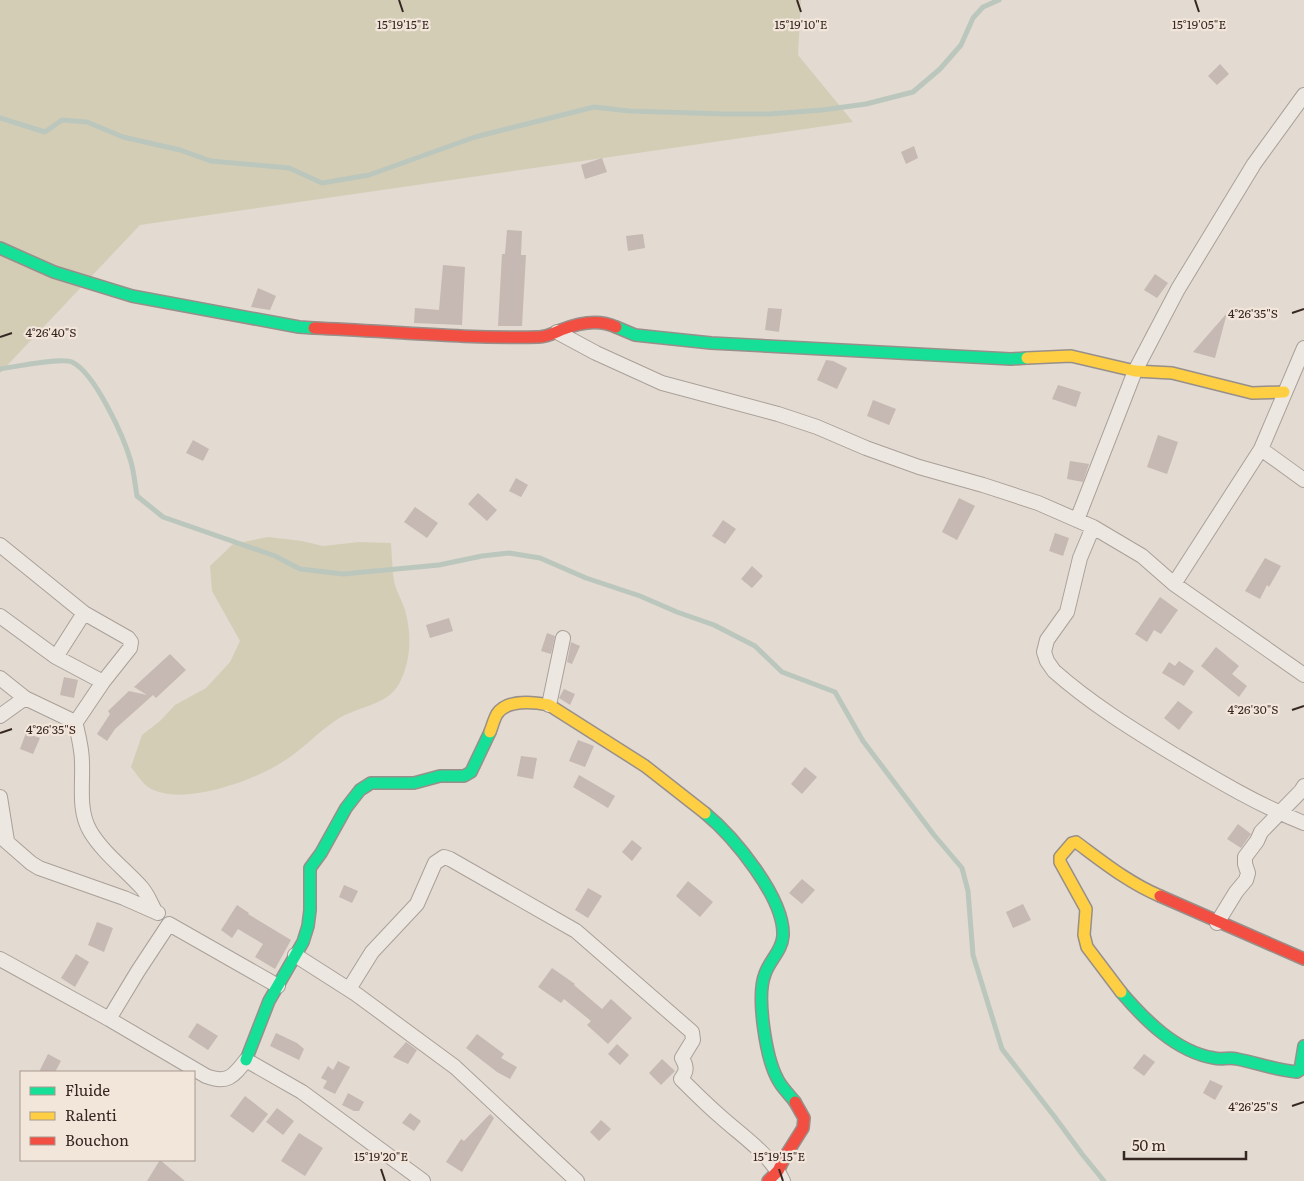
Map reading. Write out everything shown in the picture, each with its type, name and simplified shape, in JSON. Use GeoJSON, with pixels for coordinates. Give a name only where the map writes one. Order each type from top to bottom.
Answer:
{"type":"FeatureCollection","features":[{"type":"Feature","properties":{"kind":"street"},"geometry":{"type":"LineString","coordinates":[[1077,520],[1135,371],[1178,289],[1254,164],[1304,95]]}},
{"type":"Feature","properties":{"kind":"street"},"geometry":{"type":"LineString","coordinates":[[1290,115],[1304,114]]}},
{"type":"Feature","properties":{"kind":"street"},"geometry":{"type":"LineString","coordinates":[[0,248],[54,272],[132,296],[299,326],[374,330],[423,336],[543,338],[570,326],[584,323],[607,323],[635,335],[710,343],[1011,359],[1071,356],[1135,371],[1172,373],[1252,393],[1284,392]]}},
{"type":"Feature","properties":{"kind":"street"},"geometry":{"type":"LineString","coordinates":[[558,332],[596,353],[662,383],[778,414],[817,427],[919,468],[983,485],[1029,500],[1093,527],[1142,556],[1174,584],[1304,675]]}},
{"type":"Feature","properties":{"kind":"street"},"geometry":{"type":"LineString","coordinates":[[1174,584],[1261,449],[1284,392],[1298,378],[1304,348]]}},
{"type":"Feature","properties":{"kind":"street"},"geometry":{"type":"LineString","coordinates":[[1261,449],[1304,480]]}},
{"type":"Feature","properties":{"kind":"street"},"geometry":{"type":"LineString","coordinates":[[1093,527],[1080,558],[1067,612],[1047,640],[1044,652],[1054,672],[1136,731],[1219,782],[1304,823]]}},
{"type":"Feature","properties":{"kind":"street"},"geometry":{"type":"LineString","coordinates":[[0,545],[84,613],[128,638],[131,642],[130,648],[75,721]]}},
{"type":"Feature","properties":{"kind":"street"},"geometry":{"type":"LineString","coordinates":[[56,657],[84,613]]}},
{"type":"Feature","properties":{"kind":"street"},"geometry":{"type":"LineString","coordinates":[[0,616],[56,657],[103,682]]}},
{"type":"Feature","properties":{"kind":"street"},"geometry":{"type":"LineString","coordinates":[[549,705],[563,638]]}},
{"type":"Feature","properties":{"kind":"street"},"geometry":{"type":"LineString","coordinates":[[0,678],[25,698],[75,721]]}},
{"type":"Feature","properties":{"kind":"street"},"geometry":{"type":"LineString","coordinates":[[0,716],[25,698]]}},
{"type":"Feature","properties":{"kind":"street"},"geometry":{"type":"LineString","coordinates":[[0,959],[109,1018],[206,1076],[221,1080],[232,1076],[246,1060],[259,1023],[295,956],[308,926],[310,868],[321,854],[346,808],[360,790],[371,783],[414,784],[440,776],[464,776],[471,772],[478,760],[498,713],[508,705],[533,702],[549,705],[636,760],[682,793],[726,831],[769,889],[779,916],[783,935],[778,951],[764,975],[762,995],[768,1053],[778,1081],[802,1112],[804,1124],[799,1137],[789,1150],[781,1176]]}},
{"type":"Feature","properties":{"kind":"street"},"geometry":{"type":"LineString","coordinates":[[75,721],[80,740],[82,763],[81,790],[84,817],[102,848],[144,890],[155,912]]}},
{"type":"Feature","properties":{"kind":"street"},"geometry":{"type":"LineString","coordinates":[[1218,923],[1236,892],[1246,880],[1248,873],[1245,857],[1261,832],[1304,786]]}},
{"type":"Feature","properties":{"kind":"street"},"geometry":{"type":"LineString","coordinates":[[0,797],[4,838],[31,863],[40,868],[124,898],[155,912],[170,924],[278,986]]}},
{"type":"Feature","properties":{"kind":"street"},"geometry":{"type":"LineString","coordinates":[[1304,959],[1144,889],[1113,870],[1076,842],[1072,843],[1060,856],[1060,862],[1086,909],[1088,917],[1084,935],[1085,946],[1120,993],[1160,1030],[1185,1048],[1212,1058],[1228,1057],[1258,1066],[1297,1072],[1300,1070],[1304,1046]]}},
{"type":"Feature","properties":{"kind":"street"},"geometry":{"type":"LineString","coordinates":[[348,989],[372,952],[417,904],[436,863],[444,857],[450,859],[576,931],[692,1032],[693,1040],[682,1058],[686,1066],[685,1074],[681,1079],[722,1118],[741,1133],[781,1176]]}},
{"type":"Feature","properties":{"kind":"street"},"geometry":{"type":"LineString","coordinates":[[109,1018],[170,924]]}},
{"type":"Feature","properties":{"kind":"street"},"geometry":{"type":"LineString","coordinates":[[295,956],[348,989],[455,1067],[577,1181]]}},
{"type":"Feature","properties":{"kind":"street"},"geometry":{"type":"LineString","coordinates":[[246,1060],[302,1092],[423,1181]]}},
{"type":"Feature","properties":{"kind":"street"},"geometry":{"type":"LineString","coordinates":[[768,1181],[781,1176]]}},
{"type":"Feature","properties":{"kind":"shaded area"},"geometry":{"type":"Polygon","coordinates":[[[0,0],[801,0],[798,55],[853,122],[140,225],[0,373],[0,0]]]}},
{"type":"Feature","properties":{"kind":"shaded area"},"geometry":{"type":"Polygon","coordinates":[[[268,537],[302,541],[323,546],[359,542],[391,543],[394,581],[405,610],[409,629],[408,657],[399,684],[393,692],[378,702],[343,716],[328,726],[288,758],[268,770],[235,784],[216,790],[178,795],[162,793],[148,787],[131,767],[142,735],[160,721],[175,705],[206,688],[230,662],[240,641],[212,591],[210,566],[233,544],[268,537]]]}},
{"type":"Feature","properties":{"kind":"building"},"geometry":{"type":"Polygon","coordinates":[[[1220,64],[1229,74],[1217,85],[1208,76],[1220,64]]]}},
{"type":"Feature","properties":{"kind":"building"},"geometry":{"type":"Polygon","coordinates":[[[914,146],[918,158],[906,164],[901,152],[914,146]]]}},
{"type":"Feature","properties":{"kind":"building"},"geometry":{"type":"Polygon","coordinates":[[[602,158],[607,172],[585,179],[581,165],[602,158]]]}},
{"type":"Feature","properties":{"kind":"building"},"geometry":{"type":"Polygon","coordinates":[[[507,230],[522,231],[521,255],[526,255],[522,326],[498,326],[502,254],[505,254],[507,230]]]}},
{"type":"Feature","properties":{"kind":"building"},"geometry":{"type":"Polygon","coordinates":[[[643,234],[645,248],[628,251],[626,236],[643,234]]]}},
{"type":"Feature","properties":{"kind":"building"},"geometry":{"type":"Polygon","coordinates":[[[443,265],[465,267],[462,325],[414,323],[415,308],[439,310],[443,265]]]}},
{"type":"Feature","properties":{"kind":"building"},"geometry":{"type":"Polygon","coordinates":[[[1155,274],[1168,283],[1157,298],[1144,290],[1155,274]]]}},
{"type":"Feature","properties":{"kind":"building"},"geometry":{"type":"Polygon","coordinates":[[[258,288],[276,296],[270,310],[251,307],[258,288]]]}},
{"type":"Feature","properties":{"kind":"building"},"geometry":{"type":"Polygon","coordinates":[[[768,308],[782,309],[779,332],[765,330],[768,308]]]}},
{"type":"Feature","properties":{"kind":"building"},"geometry":{"type":"Polygon","coordinates":[[[1227,313],[1215,358],[1193,352],[1227,313]]]}},
{"type":"Feature","properties":{"kind":"building"},"geometry":{"type":"Polygon","coordinates":[[[826,360],[833,361],[847,368],[837,389],[817,380],[826,360]]]}},
{"type":"Feature","properties":{"kind":"building"},"geometry":{"type":"Polygon","coordinates":[[[1058,385],[1081,392],[1076,407],[1052,399],[1058,385]]]}},
{"type":"Feature","properties":{"kind":"building"},"geometry":{"type":"Polygon","coordinates":[[[873,400],[896,409],[889,425],[867,416],[873,400]]]}},
{"type":"Feature","properties":{"kind":"building"},"geometry":{"type":"Polygon","coordinates":[[[1158,435],[1178,442],[1167,474],[1147,467],[1158,435]]]}},
{"type":"Feature","properties":{"kind":"building"},"geometry":{"type":"Polygon","coordinates":[[[193,440],[209,449],[203,461],[186,453],[193,440]]]}},
{"type":"Feature","properties":{"kind":"building"},"geometry":{"type":"Polygon","coordinates":[[[1070,461],[1089,464],[1083,482],[1067,479],[1070,461]]]}},
{"type":"Feature","properties":{"kind":"building"},"geometry":{"type":"Polygon","coordinates":[[[516,478],[528,485],[521,497],[509,491],[516,478]]]}},
{"type":"Feature","properties":{"kind":"building"},"geometry":{"type":"Polygon","coordinates":[[[478,493],[497,510],[487,521],[468,504],[478,493]]]}},
{"type":"Feature","properties":{"kind":"building"},"geometry":{"type":"Polygon","coordinates":[[[959,498],[975,506],[957,540],[942,532],[959,498]]]}},
{"type":"Feature","properties":{"kind":"building"},"geometry":{"type":"Polygon","coordinates":[[[415,507],[438,523],[427,538],[404,522],[415,507]]]}},
{"type":"Feature","properties":{"kind":"building"},"geometry":{"type":"Polygon","coordinates":[[[723,520],[736,529],[725,544],[712,536],[723,520]]]}},
{"type":"Feature","properties":{"kind":"building"},"geometry":{"type":"Polygon","coordinates":[[[1055,533],[1069,538],[1063,556],[1049,551],[1055,533]]]}},
{"type":"Feature","properties":{"kind":"building"},"geometry":{"type":"Polygon","coordinates":[[[1265,558],[1281,566],[1269,587],[1267,585],[1260,599],[1245,591],[1265,558]]]}},
{"type":"Feature","properties":{"kind":"building"},"geometry":{"type":"Polygon","coordinates":[[[752,566],[763,576],[752,588],[741,579],[752,566]]]}},
{"type":"Feature","properties":{"kind":"building"},"geometry":{"type":"Polygon","coordinates":[[[1160,597],[1178,610],[1161,634],[1154,630],[1147,642],[1135,634],[1160,597]]]}},
{"type":"Feature","properties":{"kind":"building"},"geometry":{"type":"Polygon","coordinates":[[[449,618],[453,631],[430,638],[426,625],[449,618]]]}},
{"type":"Feature","properties":{"kind":"building"},"geometry":{"type":"Polygon","coordinates":[[[547,633],[555,636],[551,654],[541,651],[547,633]]]}},
{"type":"Feature","properties":{"kind":"building"},"geometry":{"type":"Polygon","coordinates":[[[571,642],[580,646],[572,664],[567,662],[571,642]]]}},
{"type":"Feature","properties":{"kind":"building"},"geometry":{"type":"Polygon","coordinates":[[[1216,647],[1239,666],[1232,674],[1247,686],[1239,697],[1201,666],[1216,647]]]}},
{"type":"Feature","properties":{"kind":"building"},"geometry":{"type":"Polygon","coordinates":[[[170,654],[186,670],[156,698],[153,695],[115,729],[107,741],[97,734],[110,714],[108,711],[129,691],[147,695],[134,687],[170,654]]]}},
{"type":"Feature","properties":{"kind":"building"},"geometry":{"type":"Polygon","coordinates":[[[1179,661],[1194,671],[1184,686],[1162,673],[1169,662],[1175,666],[1179,661]]]}},
{"type":"Feature","properties":{"kind":"building"},"geometry":{"type":"Polygon","coordinates":[[[64,677],[78,680],[74,698],[60,695],[64,677]]]}},
{"type":"Feature","properties":{"kind":"building"},"geometry":{"type":"Polygon","coordinates":[[[564,689],[575,694],[570,705],[559,698],[564,689]]]}},
{"type":"Feature","properties":{"kind":"building"},"geometry":{"type":"Polygon","coordinates":[[[1178,701],[1193,712],[1179,730],[1164,718],[1178,701]]]}},
{"type":"Feature","properties":{"kind":"building"},"geometry":{"type":"Polygon","coordinates":[[[26,733],[40,738],[33,754],[20,749],[26,733]]]}},
{"type":"Feature","properties":{"kind":"building"},"geometry":{"type":"Polygon","coordinates":[[[578,740],[594,746],[585,767],[569,761],[578,740]]]}},
{"type":"Feature","properties":{"kind":"building"},"geometry":{"type":"Polygon","coordinates":[[[521,756],[537,758],[533,779],[517,776],[521,756]]]}},
{"type":"Feature","properties":{"kind":"building"},"geometry":{"type":"Polygon","coordinates":[[[805,767],[817,777],[802,794],[791,784],[805,767]]]}},
{"type":"Feature","properties":{"kind":"building"},"geometry":{"type":"Polygon","coordinates":[[[579,775],[615,796],[608,808],[573,787],[579,775]]]}},
{"type":"Feature","properties":{"kind":"building"},"geometry":{"type":"Polygon","coordinates":[[[1238,824],[1251,834],[1241,848],[1227,839],[1238,824]]]}},
{"type":"Feature","properties":{"kind":"building"},"geometry":{"type":"Polygon","coordinates":[[[632,840],[642,848],[632,861],[622,852],[632,840]]]}},
{"type":"Feature","properties":{"kind":"building"},"geometry":{"type":"Polygon","coordinates":[[[802,879],[815,890],[802,904],[789,893],[802,879]]]}},
{"type":"Feature","properties":{"kind":"building"},"geometry":{"type":"Polygon","coordinates":[[[688,881],[713,902],[700,917],[676,896],[688,881]]]}},
{"type":"Feature","properties":{"kind":"building"},"geometry":{"type":"Polygon","coordinates":[[[344,885],[358,891],[352,903],[339,897],[344,885]]]}},
{"type":"Feature","properties":{"kind":"building"},"geometry":{"type":"Polygon","coordinates":[[[588,888],[602,896],[588,918],[575,910],[588,888]]]}},
{"type":"Feature","properties":{"kind":"building"},"geometry":{"type":"Polygon","coordinates":[[[1023,904],[1031,920],[1013,928],[1006,912],[1023,904]]]}},
{"type":"Feature","properties":{"kind":"building"},"geometry":{"type":"Polygon","coordinates":[[[237,905],[248,914],[291,940],[275,969],[255,957],[263,944],[238,929],[232,938],[221,930],[237,905]]]}},
{"type":"Feature","properties":{"kind":"building"},"geometry":{"type":"Polygon","coordinates":[[[97,922],[113,928],[104,952],[88,945],[97,922]]]}},
{"type":"Feature","properties":{"kind":"building"},"geometry":{"type":"Polygon","coordinates":[[[76,954],[89,962],[75,987],[61,978],[76,954]]]}},
{"type":"Feature","properties":{"kind":"building"},"geometry":{"type":"Polygon","coordinates":[[[552,968],[575,984],[602,1009],[611,999],[632,1018],[608,1044],[587,1025],[591,1021],[564,999],[561,1003],[538,987],[552,968]]]}},
{"type":"Feature","properties":{"kind":"building"},"geometry":{"type":"Polygon","coordinates":[[[197,1023],[218,1036],[208,1050],[188,1037],[197,1023]]]}},
{"type":"Feature","properties":{"kind":"building"},"geometry":{"type":"Polygon","coordinates":[[[276,1033],[297,1043],[304,1049],[299,1060],[270,1046],[276,1033]]]}},
{"type":"Feature","properties":{"kind":"building"},"geometry":{"type":"Polygon","coordinates":[[[477,1034],[504,1054],[501,1058],[517,1067],[510,1079],[497,1072],[466,1048],[477,1034]]]}},
{"type":"Feature","properties":{"kind":"building"},"geometry":{"type":"Polygon","coordinates":[[[406,1042],[417,1050],[408,1064],[393,1057],[406,1042]]]}},
{"type":"Feature","properties":{"kind":"building"},"geometry":{"type":"Polygon","coordinates":[[[617,1044],[629,1055],[620,1065],[608,1054],[617,1044]]]}},
{"type":"Feature","properties":{"kind":"building"},"geometry":{"type":"Polygon","coordinates":[[[48,1054],[61,1061],[56,1071],[40,1071],[48,1054]]]}},
{"type":"Feature","properties":{"kind":"building"},"geometry":{"type":"Polygon","coordinates":[[[1144,1054],[1155,1062],[1144,1076],[1133,1068],[1144,1054]]]}},
{"type":"Feature","properties":{"kind":"building"},"geometry":{"type":"Polygon","coordinates":[[[662,1059],[675,1071],[661,1085],[649,1073],[662,1059]]]}},
{"type":"Feature","properties":{"kind":"building"},"geometry":{"type":"Polygon","coordinates":[[[338,1061],[350,1067],[335,1094],[323,1088],[327,1081],[321,1078],[328,1066],[333,1070],[338,1061]]]}},
{"type":"Feature","properties":{"kind":"building"},"geometry":{"type":"Polygon","coordinates":[[[1210,1080],[1223,1086],[1215,1100],[1203,1093],[1210,1080]]]}},
{"type":"Feature","properties":{"kind":"building"},"geometry":{"type":"Polygon","coordinates":[[[348,1093],[364,1102],[359,1111],[354,1111],[342,1105],[348,1093]]]}},
{"type":"Feature","properties":{"kind":"building"},"geometry":{"type":"Polygon","coordinates":[[[245,1096],[268,1114],[253,1133],[230,1116],[245,1096]]]}},
{"type":"Feature","properties":{"kind":"building"},"geometry":{"type":"Polygon","coordinates":[[[277,1108],[294,1121],[283,1135],[266,1122],[277,1108]]]}},
{"type":"Feature","properties":{"kind":"building"},"geometry":{"type":"Polygon","coordinates":[[[410,1113],[421,1121],[414,1131],[402,1123],[410,1113]]]}},
{"type":"Feature","properties":{"kind":"building"},"geometry":{"type":"Polygon","coordinates":[[[490,1114],[494,1118],[462,1172],[446,1162],[461,1139],[464,1141],[490,1114]]]}},
{"type":"Feature","properties":{"kind":"building"},"geometry":{"type":"Polygon","coordinates":[[[601,1120],[611,1129],[599,1141],[590,1132],[601,1120]]]}},
{"type":"Feature","properties":{"kind":"building"},"geometry":{"type":"Polygon","coordinates":[[[299,1133],[323,1148],[305,1176],[281,1161],[299,1133]]]}},
{"type":"Feature","properties":{"kind":"building"},"geometry":{"type":"Polygon","coordinates":[[[161,1161],[185,1181],[147,1181],[161,1161]]]}},
{"type":"Feature","properties":{"kind":"waterway"},"geometry":{"type":"LineString","coordinates":[[0,118],[45,132],[62,120],[87,122],[123,137],[180,150],[211,161],[289,168],[322,183],[369,175],[475,137],[594,107],[629,111],[769,114],[866,104],[913,92],[940,69],[961,45],[973,18],[983,7],[999,0]]}},
{"type":"Feature","properties":{"kind":"waterway"},"geometry":{"type":"LineString","coordinates":[[0,369],[58,361],[72,362],[81,368],[108,407],[122,437],[131,462],[137,496],[163,517],[275,556],[300,569],[343,574],[439,565],[482,556],[509,553],[540,558],[586,578],[640,596],[714,625],[755,646],[782,672],[835,692],[863,741],[934,835],[962,868],[968,891],[973,955],[1002,1049],[1104,1181]]}},
{"type":"Feature","properties":{"kind":"traffic: fast"},"geometry":{"type":"LineString","coordinates":[[0,248],[54,272],[132,296],[299,327],[314,328]]}},
{"type":"Feature","properties":{"kind":"traffic: fast"},"geometry":{"type":"LineString","coordinates":[[616,327],[635,335],[711,343],[1011,359],[1027,358]]}},
{"type":"Feature","properties":{"kind":"traffic: fast"},"geometry":{"type":"LineString","coordinates":[[246,1060],[269,1001],[303,942],[310,910],[310,868],[321,853],[346,808],[360,790],[371,783],[414,783],[440,776],[464,776],[471,772],[490,732]]}},
{"type":"Feature","properties":{"kind":"traffic: fast"},"geometry":{"type":"LineString","coordinates":[[705,813],[743,852],[767,886],[776,904],[783,936],[762,984],[762,1011],[766,1042],[773,1068],[777,1078],[795,1102]]}},
{"type":"Feature","properties":{"kind":"traffic: fast"},"geometry":{"type":"LineString","coordinates":[[1121,992],[1162,1033],[1174,1042],[1200,1055],[1217,1059],[1237,1059],[1297,1072],[1300,1070],[1304,1046]]}},
{"type":"Feature","properties":{"kind":"traffic: slow"},"geometry":{"type":"LineString","coordinates":[[1027,358],[1071,356],[1135,371],[1172,373],[1252,393],[1284,392]]}},
{"type":"Feature","properties":{"kind":"traffic: slow"},"geometry":{"type":"LineString","coordinates":[[490,732],[497,714],[507,706],[521,703],[549,705],[645,766],[705,813]]}},
{"type":"Feature","properties":{"kind":"traffic: slow"},"geometry":{"type":"LineString","coordinates":[[1121,992],[1087,947],[1084,935],[1086,909],[1060,862],[1060,857],[1072,843],[1076,842],[1127,878],[1160,896]]}},
{"type":"Feature","properties":{"kind":"traffic: jam"},"geometry":{"type":"LineString","coordinates":[[314,328],[455,336],[539,337],[588,323],[603,323],[616,327]]}},
{"type":"Feature","properties":{"kind":"traffic: jam"},"geometry":{"type":"LineString","coordinates":[[1160,896],[1304,959]]}},
{"type":"Feature","properties":{"kind":"traffic: jam"},"geometry":{"type":"LineString","coordinates":[[768,1181],[778,1171],[803,1128],[804,1118],[795,1102]]}}]}
